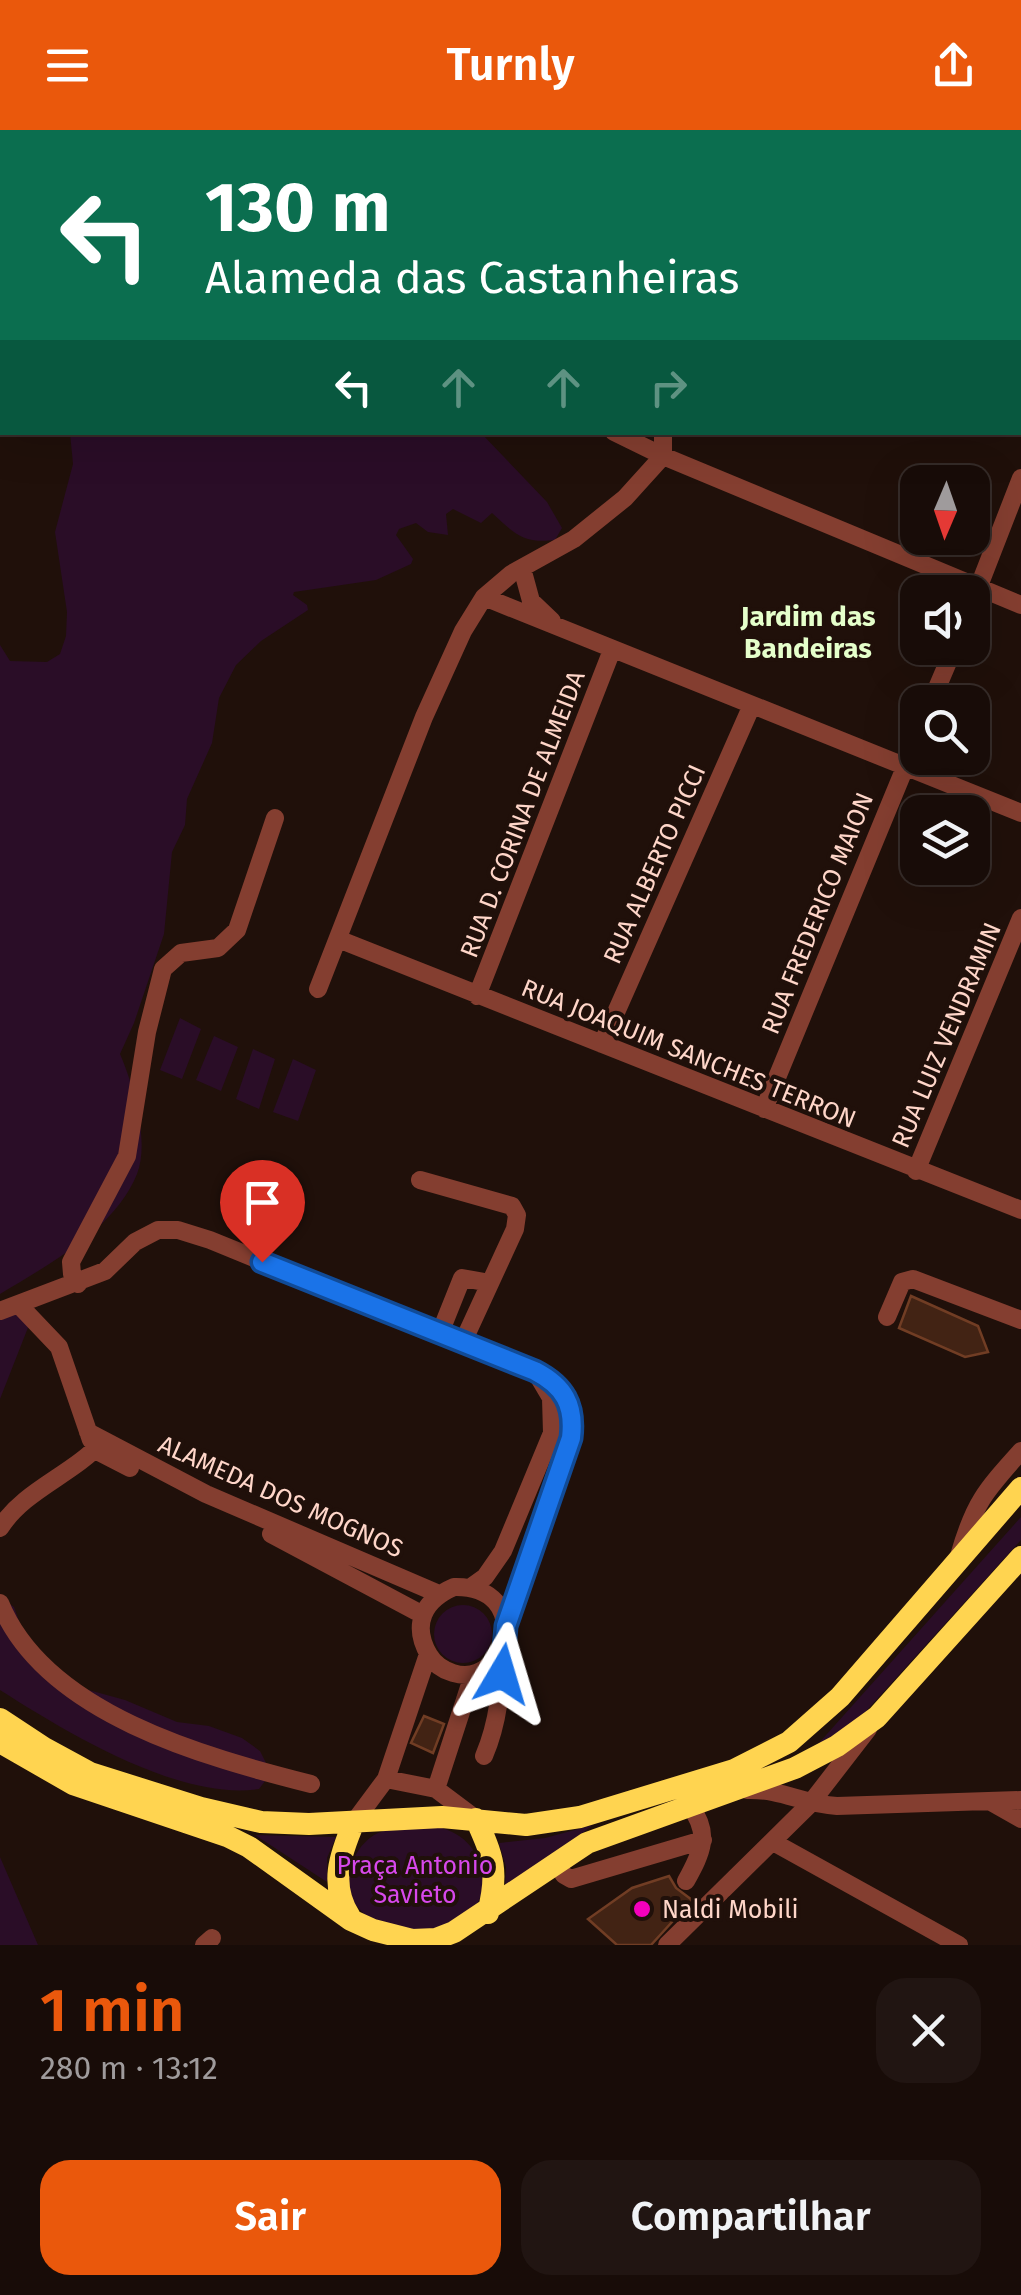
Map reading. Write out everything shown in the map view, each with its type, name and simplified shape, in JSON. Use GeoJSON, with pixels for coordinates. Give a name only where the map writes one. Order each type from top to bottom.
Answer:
{"type":"FeatureCollection","features":[{"type":"Feature","properties":{"kind":"main road"},"geometry":{"type":"LineString","coordinates":[[0,1718],[44,1748],[90,1772],[201,1808],[262,1822],[442,1817],[526,1825],[580,1817],[734,1770],[790,1742],[840,1697],[1021,1488]]}},
{"type":"Feature","properties":{"kind":"main road"},"geometry":{"type":"LineString","coordinates":[[0,1742],[73,1784],[228,1836],[351,1920],[390,1936],[436,1939],[470,1925],[587,1843],[796,1768],[837,1746],[877,1717],[1021,1557]]}},
{"type":"Feature","properties":{"kind":"main road"},"geometry":{"type":"LineString","coordinates":[[476,1819],[494,1867],[494,1891],[488,1912]]}},
{"type":"Feature","properties":{"kind":"main road"},"geometry":{"type":"LineString","coordinates":[[351,1920],[337,1892],[340,1859],[354,1822]]}},
{"type":"Feature","properties":{"kind":"street"},"geometry":{"type":"LineString","coordinates":[[620,435],[929,575]]}},
{"type":"Feature","properties":{"kind":"street"},"geometry":{"type":"LineString","coordinates":[[318,989],[424,717],[463,631],[484,598],[522,568],[574,539],[625,498],[662,456],[663,435]]}},
{"type":"Feature","properties":{"kind":"street"},"geometry":{"type":"LineString","coordinates":[[984,575],[1021,478]]}},
{"type":"Feature","properties":{"kind":"street"},"geometry":{"type":"LineString","coordinates":[[522,568],[530,600],[560,627]]}},
{"type":"Feature","properties":{"kind":"street"},"geometry":{"type":"LineString","coordinates":[[484,598],[900,763]]}},
{"type":"Feature","properties":{"kind":"street"},"geometry":{"type":"LineString","coordinates":[[990,599],[1021,605]]}},
{"type":"Feature","properties":{"kind":"street","name":"RUA D. CORINA DE ALMEIDA"},"geometry":{"type":"LineString","coordinates":[[477,996],[612,650]]}},
{"type":"Feature","properties":{"kind":"street","name":"RUA ALBERTO PICCI"},"geometry":{"type":"LineString","coordinates":[[602,1044],[752,704]]}},
{"type":"Feature","properties":{"kind":"street","name":"RUA FREDERICO MAION"},"geometry":{"type":"LineString","coordinates":[[764,1109],[901,775]]}},
{"type":"Feature","properties":{"kind":"street"},"geometry":{"type":"LineString","coordinates":[[929,775],[1021,813]]}},
{"type":"Feature","properties":{"kind":"street"},"geometry":{"type":"LineString","coordinates":[[78,1284],[71,1262],[127,1156],[147,1032],[163,968],[181,953],[218,948],[237,930],[275,818]]}},
{"type":"Feature","properties":{"kind":"street","name":"RUA LUIZ VENDRAMIN"},"geometry":{"type":"LineString","coordinates":[[916,1170],[1021,918]]}},
{"type":"Feature","properties":{"kind":"street","name":"RUA JOAQUIM SANCHES TERRON"},"geometry":{"type":"LineString","coordinates":[[338,939],[1021,1210]]}},
{"type":"Feature","properties":{"kind":"street"},"geometry":{"type":"LineString","coordinates":[[420,1180],[512,1206],[517,1216],[515,1229],[463,1342]]}},
{"type":"Feature","properties":{"kind":"street"},"geometry":{"type":"LineString","coordinates":[[0,1311],[105,1271],[147,1234],[178,1230],[535,1371],[560,1386],[572,1410],[566,1459],[506,1626],[500,1701],[484,1756]]}},
{"type":"Feature","properties":{"kind":"street"},"geometry":{"type":"LineString","coordinates":[[440,1333],[462,1278],[490,1283]]}},
{"type":"Feature","properties":{"kind":"street"},"geometry":{"type":"LineString","coordinates":[[888,1317],[902,1282],[913,1279],[1021,1320]]}},
{"type":"Feature","properties":{"kind":"street"},"geometry":{"type":"LineString","coordinates":[[0,1528],[20,1505],[95,1441],[59,1347],[19,1304]]}},
{"type":"Feature","properties":{"kind":"street"},"geometry":{"type":"LineString","coordinates":[[471,1586],[485,1577],[503,1552],[552,1433],[551,1398],[535,1371]]}},
{"type":"Feature","properties":{"kind":"street","name":"ALAMEDA DOS MOGNOS"},"geometry":{"type":"LineString","coordinates":[[95,1441],[206,1494],[439,1594]]}},
{"type":"Feature","properties":{"kind":"street","name":"ALAMEDA DOS MOGNOS"},"geometry":{"type":"LineString","coordinates":[[95,1441],[201,1504],[283,1539],[424,1615]]}},
{"type":"Feature","properties":{"kind":"street"},"geometry":{"type":"LineString","coordinates":[[957,1561],[970,1516],[984,1491],[1021,1450]]}},
{"type":"Feature","properties":{"kind":"street"},"geometry":{"type":"LineString","coordinates":[[473,1675],[446,1670],[428,1654],[422,1634],[426,1605],[454,1587],[471,1586],[496,1600],[506,1626]]}},
{"type":"Feature","properties":{"kind":"street"},"geometry":{"type":"LineString","coordinates":[[0,1603],[10,1626],[44,1667],[115,1715],[195,1750],[311,1784]]}},
{"type":"Feature","properties":{"kind":"street"},"geometry":{"type":"LineString","coordinates":[[436,1789],[473,1675],[495,1659],[503,1646]]}},
{"type":"Feature","properties":{"kind":"street"},"geometry":{"type":"LineString","coordinates":[[354,1822],[386,1779],[428,1654]]}},
{"type":"Feature","properties":{"kind":"street"},"geometry":{"type":"LineString","coordinates":[[668,1945],[810,1804],[877,1717]]}},
{"type":"Feature","properties":{"kind":"street"},"geometry":{"type":"LineString","coordinates":[[386,1779],[436,1789],[476,1819]]}},
{"type":"Feature","properties":{"kind":"street"},"geometry":{"type":"LineString","coordinates":[[736,1790],[772,1789],[810,1804],[897,1806],[1021,1800]]}},
{"type":"Feature","properties":{"kind":"street"},"geometry":{"type":"LineString","coordinates":[[990,1801],[1021,1819]]}},
{"type":"Feature","properties":{"kind":"street"},"geometry":{"type":"LineString","coordinates":[[686,1881],[703,1840],[701,1820],[690,1806]]}},
{"type":"Feature","properties":{"kind":"street"},"geometry":{"type":"LineString","coordinates":[[556,1863],[571,1879],[703,1840]]}},
{"type":"Feature","properties":{"kind":"street"},"geometry":{"type":"LineString","coordinates":[[773,1842],[959,1945]]}},
{"type":"Feature","properties":{"kind":"green space"},"geometry":{"type":"Polygon","coordinates":[[[70,435],[483,435],[547,502],[562,528],[555,540],[535,540],[513,531],[492,513],[481,523],[453,509],[446,514],[448,535],[428,532],[416,523],[399,529],[396,535],[413,559],[411,564],[376,580],[294,592],[308,610],[261,641],[236,665],[219,698],[212,743],[187,799],[185,825],[172,852],[164,934],[120,1054],[135,1096],[141,1129],[137,1174],[127,1194],[97,1228],[59,1258],[0,1294],[0,645],[10,661],[47,662],[60,654],[67,612],[55,532],[73,464],[70,435]]]}},
{"type":"Feature","properties":{"kind":"green space"},"geometry":{"type":"Polygon","coordinates":[[[180,1018],[201,1029],[182,1079],[160,1070],[180,1018]]]}},
{"type":"Feature","properties":{"kind":"green space"},"geometry":{"type":"Polygon","coordinates":[[[214,1036],[238,1047],[221,1091],[196,1080],[214,1036]]]}},
{"type":"Feature","properties":{"kind":"green space"},"geometry":{"type":"Polygon","coordinates":[[[253,1049],[275,1059],[259,1109],[236,1099],[253,1049]]]}},
{"type":"Feature","properties":{"kind":"green space"},"geometry":{"type":"Polygon","coordinates":[[[293,1059],[316,1070],[298,1121],[273,1112],[293,1059]]]}},
{"type":"Feature","properties":{"kind":"green space"},"geometry":{"type":"Polygon","coordinates":[[[0,1313],[19,1314],[29,1325],[0,1399],[0,1313]]]}},
{"type":"Feature","properties":{"kind":"green space"},"geometry":{"type":"Polygon","coordinates":[[[1021,1517],[1021,1540],[858,1720],[810,1753],[1021,1517]]]}},
{"type":"Feature","properties":{"kind":"green space"},"geometry":{"type":"Polygon","coordinates":[[[0,1597],[14,1607],[31,1655],[74,1686],[125,1700],[177,1722],[209,1726],[242,1738],[260,1751],[271,1773],[259,1789],[228,1790],[159,1774],[90,1743],[0,1690],[0,1597]]]}},
{"type":"Feature","properties":{"kind":"green space"},"geometry":{"type":"Polygon","coordinates":[[[463,1605],[483,1614],[492,1634],[483,1654],[463,1663],[443,1654],[434,1634],[443,1614],[463,1605]]]}},
{"type":"Feature","properties":{"kind":"green space"},"geometry":{"type":"Polygon","coordinates":[[[593,1825],[505,1890],[506,1867],[499,1843],[545,1838],[593,1825]]]}},
{"type":"Feature","properties":{"kind":"green space","name":"Praça Antonio Savieto"},"geometry":{"type":"Polygon","coordinates":[[[442,1828],[460,1836],[480,1864],[481,1896],[474,1910],[462,1922],[433,1931],[384,1925],[370,1919],[347,1888],[349,1872],[361,1847],[374,1835],[388,1830],[442,1828]]]}},
{"type":"Feature","properties":{"kind":"green space"},"geometry":{"type":"Polygon","coordinates":[[[255,1835],[336,1837],[327,1858],[327,1882],[255,1835]]]}},
{"type":"Feature","properties":{"kind":"green space"},"geometry":{"type":"Polygon","coordinates":[[[0,1857],[38,1945],[0,1945],[0,1857]]]}},
{"type":"Feature","properties":{"kind":"building"},"geometry":{"type":"Polygon","coordinates":[[[911,1296],[978,1326],[988,1352],[965,1357],[899,1328],[911,1296]]]}},
{"type":"Feature","properties":{"kind":"building"},"geometry":{"type":"Polygon","coordinates":[[[424,1716],[444,1724],[433,1753],[411,1743],[424,1716]]]}},
{"type":"Feature","properties":{"kind":"building","name":"Naldi Mobili"},"geometry":{"type":"Polygon","coordinates":[[[669,1876],[676,1888],[692,1900],[651,1945],[617,1945],[588,1919],[632,1888],[669,1876]]]}},
{"type":"Feature","properties":{"kind":"place","name":"Naldi Mobili"},"geometry":{"type":"Point","coordinates":[642,1909]}},
{"type":"Feature","properties":{"kind":"district","name":"Jardim das Bandeiras"},"geometry":{"type":"Point","coordinates":[808,632]}},
{"type":"Feature","properties":{"kind":"route"},"geometry":{"type":"LineString","coordinates":[[262,1262],[535,1371],[560,1386],[567,1397],[572,1410],[571,1438],[506,1626],[502,1674]]}}]}
